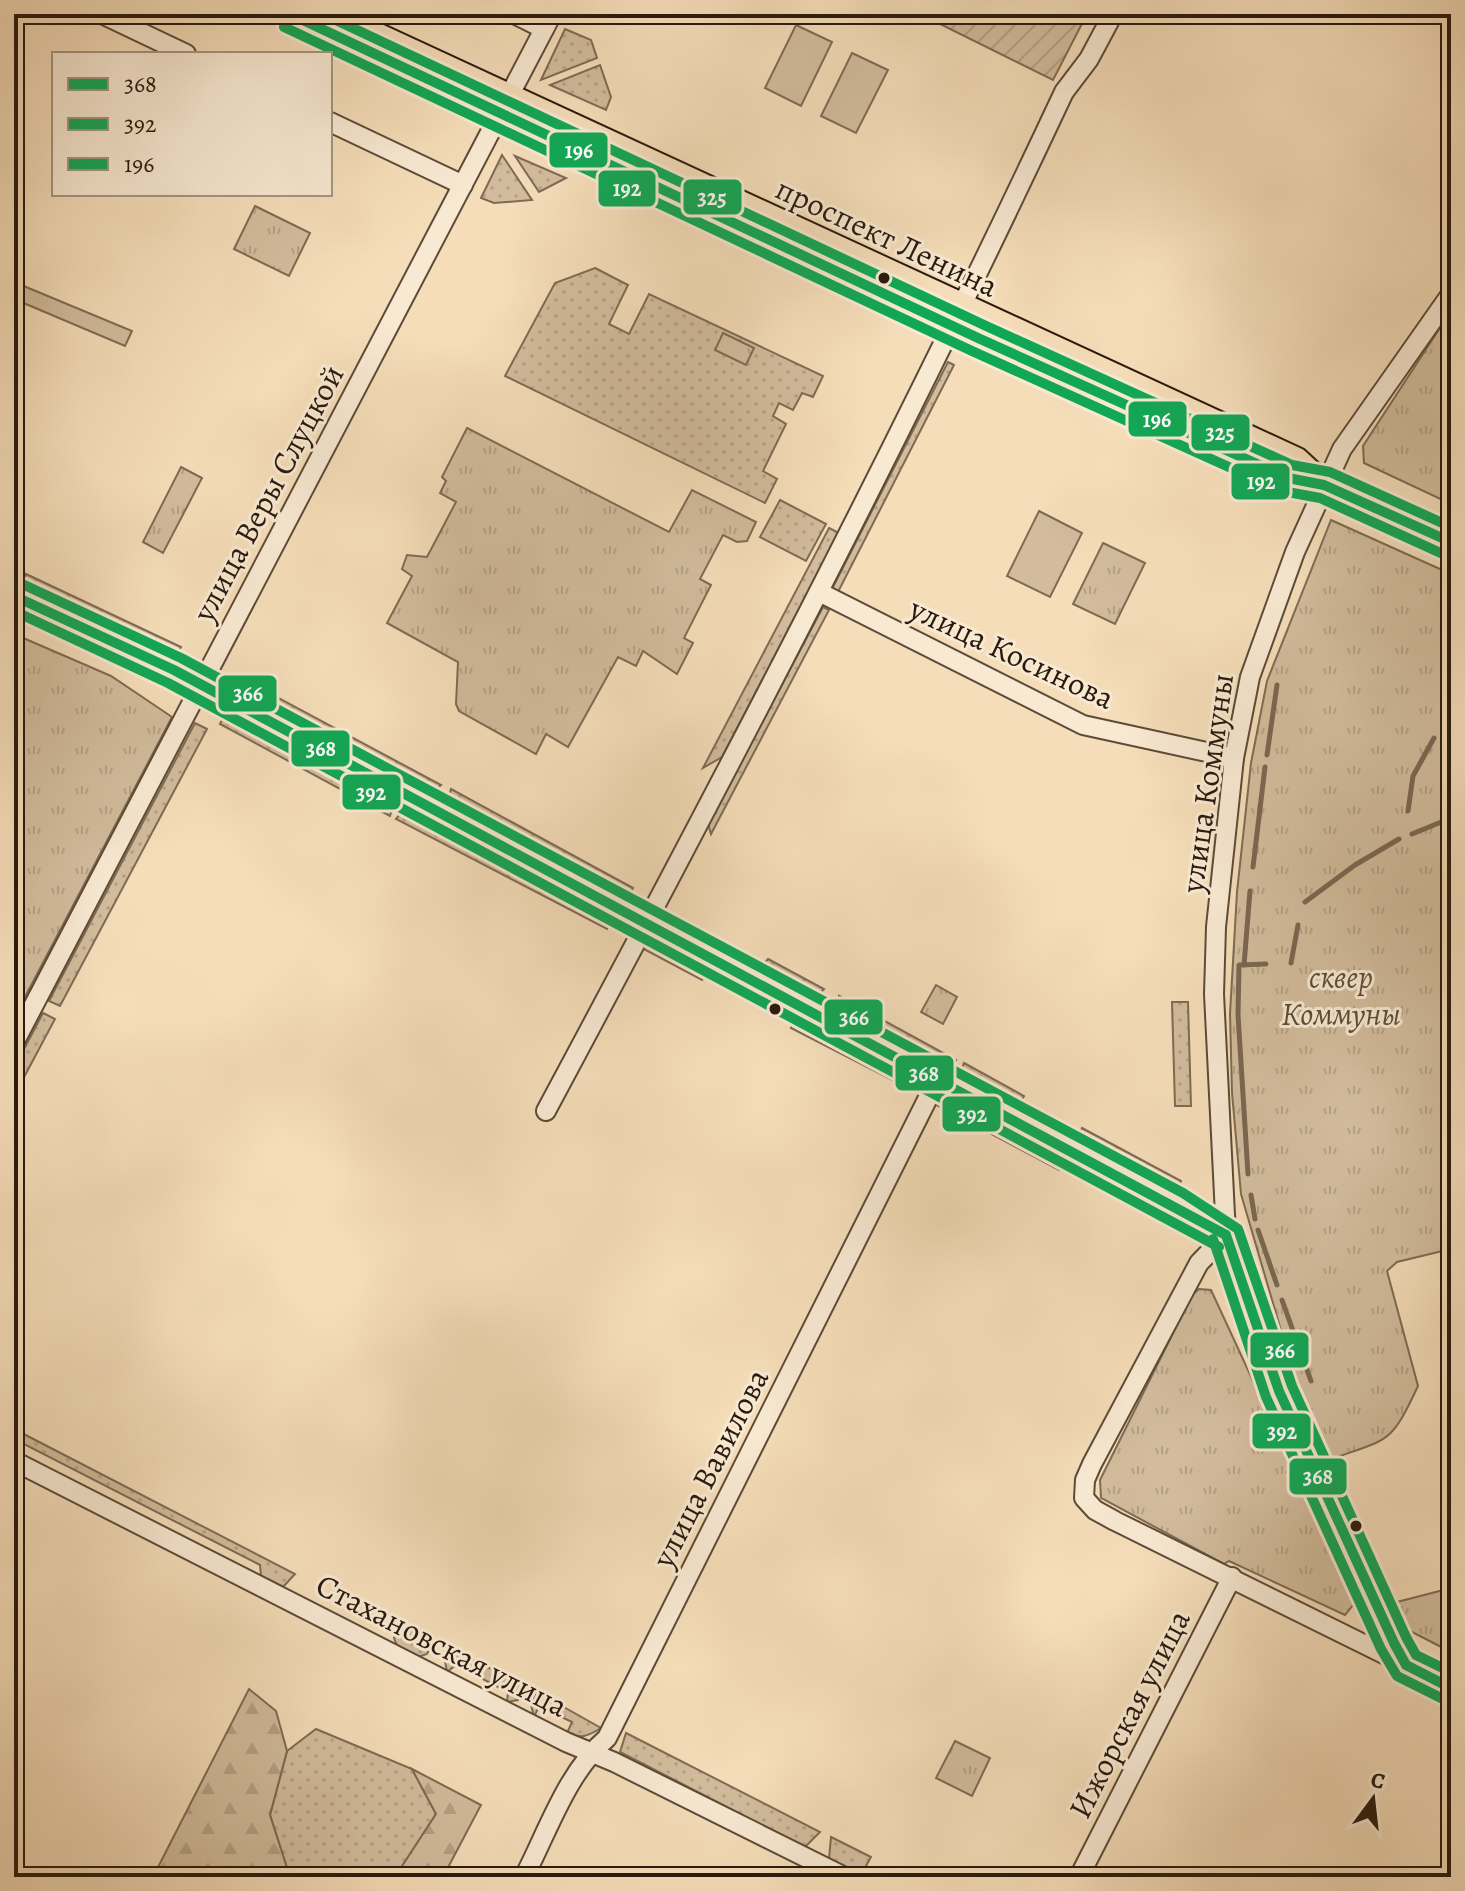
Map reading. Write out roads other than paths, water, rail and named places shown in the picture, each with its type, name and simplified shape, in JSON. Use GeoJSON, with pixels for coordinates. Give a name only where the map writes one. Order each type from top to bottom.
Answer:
{"type":"FeatureCollection","features":[{"type":"Feature","properties":{"kind":"main road","name":"проспект Ленина"},"geometry":{"type":"LineString","coordinates":[[290,14],[505,106],[958,317],[1297,460],[1324,485],[1451,542]]}},
{"type":"Feature","properties":{"kind":"main road","name":"проспект Ленина"},"geometry":{"type":"LineString","coordinates":[[331,14],[505,106]]}},
{"type":"Feature","properties":{"kind":"street"},"geometry":{"type":"LineString","coordinates":[[102,14],[182,52]]}},
{"type":"Feature","properties":{"kind":"street"},"geometry":{"type":"LineString","coordinates":[[514,14],[548,21]]}},
{"type":"Feature","properties":{"kind":"street"},"geometry":{"type":"LineString","coordinates":[[546,1111],[819,592],[958,317],[1064,92],[1089,59],[1113,14]]}},
{"type":"Feature","properties":{"kind":"street","name":"улица Веры Слуцкой"},"geometry":{"type":"LineString","coordinates":[[14,1043],[548,21]]}},
{"type":"Feature","properties":{"kind":"street"},"geometry":{"type":"LineString","coordinates":[[332,123],[463,185]]}},
{"type":"Feature","properties":{"kind":"street","name":"улица Коммуны"},"geometry":{"type":"LineString","coordinates":[[1406,1665],[1296,1430],[1240,1291],[1226,1235],[1214,994],[1216,927],[1234,758],[1250,677],[1280,589],[1342,449],[1451,294]]}},
{"type":"Feature","properties":{"kind":"street","name":"улица Косинова"},"geometry":{"type":"LineString","coordinates":[[819,592],[1083,725],[1234,758]]}},
{"type":"Feature","properties":{"kind":"street"},"geometry":{"type":"LineString","coordinates":[[14,596],[202,685],[1176,1205],[1226,1235],[1199,1263],[1092,1464],[1085,1480],[1084,1498],[1095,1510],[1115,1521],[1451,1688]]}},
{"type":"Feature","properties":{"kind":"street","name":"улица Вавилова"},"geometry":{"type":"LineString","coordinates":[[524,1877],[591,1751],[607,1738],[613,1727],[938,1078]]}},
{"type":"Feature","properties":{"kind":"street","name":"Стахановская улица"},"geometry":{"type":"LineString","coordinates":[[14,1461],[553,1736],[591,1751],[845,1877]]}},
{"type":"Feature","properties":{"kind":"street","name":"Ижорская улица"},"geometry":{"type":"LineString","coordinates":[[1079,1877],[1232,1577]]}},
{"type":"Feature","properties":{"kind":"waterway"},"geometry":{"type":"LineString","coordinates":[[1267,755],[1277,685]]}},
{"type":"Feature","properties":{"kind":"waterway"},"geometry":{"type":"LineString","coordinates":[[1408,811],[1413,776],[1434,738]]}},
{"type":"Feature","properties":{"kind":"waterway"},"geometry":{"type":"LineString","coordinates":[[1253,867],[1265,767]]}},
{"type":"Feature","properties":{"kind":"waterway"},"geometry":{"type":"LineString","coordinates":[[1412,834],[1451,818]]}},
{"type":"Feature","properties":{"kind":"waterway"},"geometry":{"type":"LineString","coordinates":[[1305,902],[1355,865],[1399,839]]}},
{"type":"Feature","properties":{"kind":"waterway"},"geometry":{"type":"LineString","coordinates":[[1244,965],[1250,891]]}},
{"type":"Feature","properties":{"kind":"waterway"},"geometry":{"type":"LineString","coordinates":[[1291,963],[1298,925]]}},
{"type":"Feature","properties":{"kind":"waterway"},"geometry":{"type":"LineString","coordinates":[[1248,1174],[1238,1015],[1239,965],[1266,964]]}},
{"type":"Feature","properties":{"kind":"waterway"},"geometry":{"type":"LineString","coordinates":[[1251,1195],[1255,1219]]}},
{"type":"Feature","properties":{"kind":"waterway"},"geometry":{"type":"LineString","coordinates":[[1258,1230],[1277,1285]]}},
{"type":"Feature","properties":{"kind":"waterway"},"geometry":{"type":"LineString","coordinates":[[1282,1300],[1311,1381]]}},
{"type":"Feature","properties":{"kind":"park label","name":"сквер Коммуны"},"geometry":{"type":"Point","coordinates":[1341,996]}}]}
